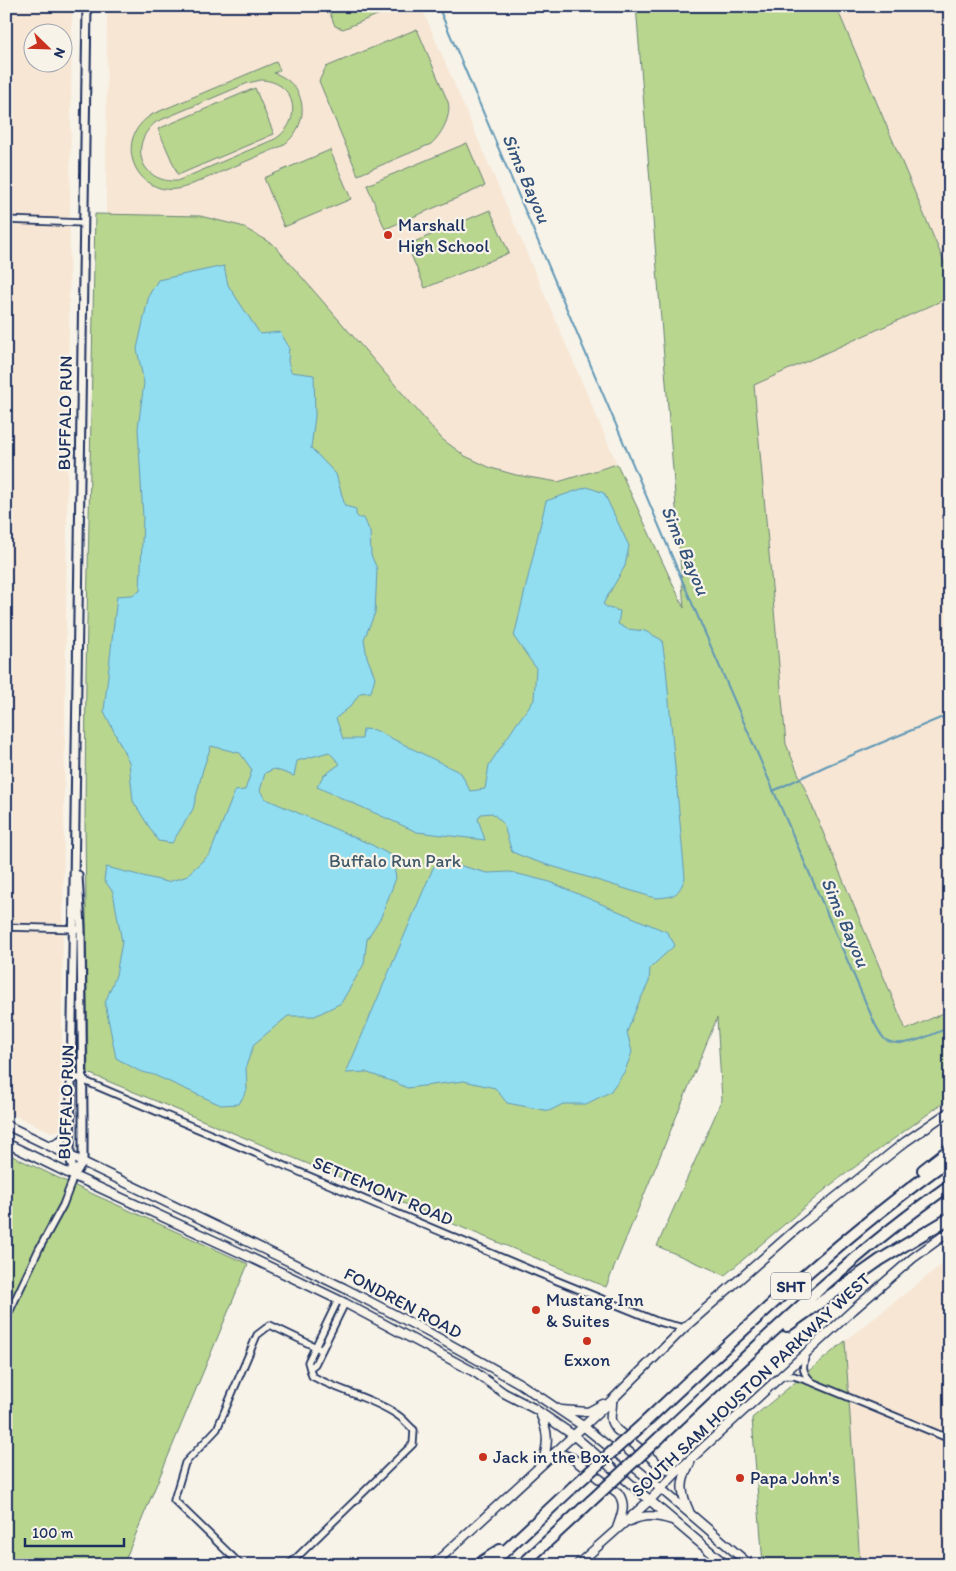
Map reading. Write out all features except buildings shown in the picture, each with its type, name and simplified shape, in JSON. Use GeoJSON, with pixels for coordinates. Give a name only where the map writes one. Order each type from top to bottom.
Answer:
{"type":"FeatureCollection","features":[{"type":"Feature","properties":{"kind":"highway"},"geometry":{"type":"LineString","coordinates":[[840,1244],[918,1174],[950,1149]]}},
{"type":"Feature","properties":{"kind":"highway","name":"SHT"},"geometry":{"type":"LineString","coordinates":[[490,1565],[766,1308],[840,1244],[950,1159]]}},
{"type":"Feature","properties":{"kind":"highway","name":"SHT"},"geometry":{"type":"LineString","coordinates":[[522,1565],[744,1358],[871,1245],[950,1185]]}},
{"type":"Feature","properties":{"kind":"highway"},"geometry":{"type":"LineString","coordinates":[[744,1358],[880,1260],[950,1218]]}},
{"type":"Feature","properties":{"kind":"highway"},"geometry":{"type":"LineString","coordinates":[[477,1565],[529,1529]]}},
{"type":"Feature","properties":{"kind":"main road"},"geometry":{"type":"LineString","coordinates":[[433,1565],[612,1400],[684,1328],[801,1225],[905,1142],[950,1111]]}},
{"type":"Feature","properties":{"kind":"main road"},"geometry":{"type":"LineString","coordinates":[[50,1145],[61,1142],[65,1137],[71,1115]]}},
{"type":"Feature","properties":{"kind":"main road","name":"FONDREN ROAD"},"geometry":{"type":"LineString","coordinates":[[6,1125],[348,1290],[519,1383],[583,1426],[660,1488],[750,1565]]}},
{"type":"Feature","properties":{"kind":"main road","name":"FONDREN ROAD"},"geometry":{"type":"LineString","coordinates":[[6,1143],[241,1253],[341,1302],[476,1373],[504,1393],[540,1413],[573,1435],[726,1565]]}},
{"type":"Feature","properties":{"kind":"main road"},"geometry":{"type":"LineString","coordinates":[[151,1212],[158,1197]]}},
{"type":"Feature","properties":{"kind":"main road","name":"SOUTH SAM HOUSTON PARKWAY WEST"},"geometry":{"type":"LineString","coordinates":[[577,1565],[650,1500],[680,1469],[853,1310],[906,1264],[950,1231]]}},
{"type":"Feature","properties":{"kind":"main road"},"geometry":{"type":"LineString","coordinates":[[241,1253],[247,1240]]}},
{"type":"Feature","properties":{"kind":"main road"},"geometry":{"type":"LineString","coordinates":[[341,1302],[348,1290]]}},
{"type":"Feature","properties":{"kind":"main road"},"geometry":{"type":"LineString","coordinates":[[476,1373],[482,1362]]}},
{"type":"Feature","properties":{"kind":"main road"},"geometry":{"type":"LineString","coordinates":[[560,1410],[588,1412],[612,1400]]}},
{"type":"Feature","properties":{"kind":"main road"},"geometry":{"type":"LineString","coordinates":[[612,1400],[610,1419],[613,1426],[661,1466],[668,1469],[680,1469]]}},
{"type":"Feature","properties":{"kind":"main road"},"geometry":{"type":"LineString","coordinates":[[540,1413],[548,1441],[542,1463]]}},
{"type":"Feature","properties":{"kind":"main road"},"geometry":{"type":"LineString","coordinates":[[551,1455],[564,1455],[572,1458],[618,1493],[624,1505],[617,1528]]}},
{"type":"Feature","properties":{"kind":"main road"},"geometry":{"type":"LineString","coordinates":[[691,1515],[681,1486],[685,1471],[693,1457]]}},
{"type":"Feature","properties":{"kind":"main road"},"geometry":{"type":"LineString","coordinates":[[617,1528],[639,1517],[658,1516],[674,1520]]}},
{"type":"Feature","properties":{"kind":"street","name":"BUFFALO RUN"},"geometry":{"type":"LineString","coordinates":[[74,1176],[70,1155],[86,6]]}},
{"type":"Feature","properties":{"kind":"street"},"geometry":{"type":"LineString","coordinates":[[6,220],[83,223]]}},
{"type":"Feature","properties":{"kind":"street","name":"BUFFALO RUN"},"geometry":{"type":"LineString","coordinates":[[74,1176],[83,1161],[84,1081],[81,928],[75,819]]}},
{"type":"Feature","properties":{"kind":"street"},"geometry":{"type":"LineString","coordinates":[[6,927],[81,928]]}},
{"type":"Feature","properties":{"kind":"street","name":"SETTEMONT ROAD"},"geometry":{"type":"LineString","coordinates":[[72,1076],[538,1273],[659,1322],[684,1328]]}},
{"type":"Feature","properties":{"kind":"street"},"geometry":{"type":"LineString","coordinates":[[6,1319],[39,1249],[63,1205],[74,1176]]}},
{"type":"Feature","properties":{"kind":"street"},"geometry":{"type":"LineString","coordinates":[[289,1565],[413,1444],[414,1430],[397,1414],[312,1376],[308,1362],[315,1346],[341,1302]]}},
{"type":"Feature","properties":{"kind":"street"},"geometry":{"type":"LineString","coordinates":[[310,1368],[315,1364],[322,1350],[341,1302]]}},
{"type":"Feature","properties":{"kind":"street"},"geometry":{"type":"LineString","coordinates":[[241,1565],[174,1500],[186,1463],[217,1429],[257,1335],[270,1325],[322,1350]]}},
{"type":"Feature","properties":{"kind":"street"},"geometry":{"type":"LineString","coordinates":[[806,1354],[803,1363],[804,1372],[814,1383]]}},
{"type":"Feature","properties":{"kind":"street"},"geometry":{"type":"LineString","coordinates":[[782,1376],[794,1376],[814,1383],[950,1439]]}},
{"type":"Feature","properties":{"kind":"shaded area"},"geometry":{"type":"Polygon","coordinates":[[[6,6],[72,6],[72,22],[22,22],[22,72],[71,72],[61,1129],[52,1132],[6,1112],[6,6]]]}},
{"type":"Feature","properties":{"kind":"shaded area","name":"Marshall High School"},"geometry":{"type":"Polygon","coordinates":[[[107,6],[421,6],[617,464],[558,482],[516,475],[491,468],[465,456],[106,214],[107,6]]]}},
{"type":"Feature","properties":{"kind":"shaded area"},"geometry":{"type":"Polygon","coordinates":[[[836,6],[950,6],[950,276],[836,6]]]}},
{"type":"Feature","properties":{"kind":"shaded area"},"geometry":{"type":"Polygon","coordinates":[[[950,297],[950,1010],[906,1030],[786,744],[754,385],[950,297]]]}},
{"type":"Feature","properties":{"kind":"shaded area"},"geometry":{"type":"Polygon","coordinates":[[[950,1258],[950,1565],[860,1565],[845,1341],[950,1258]]]}},
{"type":"Feature","properties":{"kind":"green space"},"geometry":{"type":"Polygon","coordinates":[[[327,6],[399,6],[343,29],[335,26],[327,6]]]}},
{"type":"Feature","properties":{"kind":"green space","name":"Buffalo Run Park"},"geometry":{"type":"Polygon","coordinates":[[[636,6],[836,6],[950,276],[950,297],[754,385],[786,744],[906,1030],[950,1010],[950,1098],[833,1183],[725,1275],[657,1246],[722,1100],[717,1018],[606,1287],[88,1073],[85,824],[86,671],[95,214],[200,216],[241,226],[274,245],[442,439],[465,456],[491,468],[516,475],[558,482],[617,464],[684,608],[636,6]]]}},
{"type":"Feature","properties":{"kind":"green space"},"geometry":{"type":"Polygon","coordinates":[[[417,29],[448,102],[449,107],[445,125],[431,144],[358,175],[319,81],[326,67],[417,29]]]}},
{"type":"Feature","properties":{"kind":"green space"},"geometry":{"type":"Polygon","coordinates":[[[276,62],[280,70],[274,73],[286,79],[294,87],[300,96],[302,106],[298,128],[282,146],[188,186],[171,189],[156,186],[144,178],[135,167],[131,153],[133,139],[140,125],[153,114],[276,62]],[[261,80],[248,83],[156,122],[147,131],[142,141],[142,160],[147,169],[154,176],[164,180],[177,181],[275,139],[284,131],[293,113],[292,103],[288,94],[282,87],[273,82],[261,80]]]}},
{"type":"Feature","properties":{"kind":"green space"},"geometry":{"type":"Polygon","coordinates":[[[255,88],[274,134],[178,175],[158,129],[255,88]]]}},
{"type":"Feature","properties":{"kind":"green space"},"geometry":{"type":"Polygon","coordinates":[[[467,143],[485,186],[385,229],[367,185],[467,143]]]}},
{"type":"Feature","properties":{"kind":"green space"},"geometry":{"type":"Polygon","coordinates":[[[330,150],[351,199],[284,227],[264,178],[330,150]]]}},
{"type":"Feature","properties":{"kind":"green space"},"geometry":{"type":"Polygon","coordinates":[[[490,210],[509,253],[425,288],[407,245],[490,210]]]}},
{"type":"Feature","properties":{"kind":"green space"},"geometry":{"type":"Polygon","coordinates":[[[6,1153],[248,1264],[123,1565],[6,1565],[6,1153]]]}},
{"type":"Feature","properties":{"kind":"green space"},"geometry":{"type":"Polygon","coordinates":[[[845,1341],[860,1565],[763,1565],[752,1418],[845,1341]]]}},
{"type":"Feature","properties":{"kind":"water"},"geometry":{"type":"Polygon","coordinates":[[[224,266],[228,285],[260,334],[280,332],[289,347],[288,361],[291,372],[314,375],[315,416],[311,448],[336,474],[345,506],[356,509],[356,515],[359,518],[364,518],[370,532],[371,555],[377,569],[375,613],[364,639],[367,657],[375,677],[371,692],[360,693],[351,706],[336,718],[343,739],[362,739],[363,729],[375,730],[461,773],[470,791],[485,789],[489,765],[534,700],[536,668],[514,637],[546,501],[587,487],[604,493],[629,546],[625,566],[603,604],[608,608],[620,611],[618,624],[627,629],[645,631],[662,640],[685,878],[680,889],[671,896],[655,898],[532,860],[512,852],[503,823],[492,813],[481,814],[478,819],[485,840],[417,832],[317,787],[323,776],[340,764],[329,752],[297,761],[294,776],[274,769],[265,773],[260,791],[266,799],[372,845],[392,856],[396,878],[381,917],[367,939],[364,964],[341,1003],[315,1016],[288,1016],[254,1044],[246,1066],[247,1090],[239,1104],[221,1105],[154,1075],[139,1071],[116,1058],[105,1003],[116,975],[122,942],[113,892],[104,880],[106,867],[167,882],[185,877],[210,854],[235,791],[245,790],[252,770],[240,753],[211,746],[193,809],[172,843],[158,841],[133,801],[129,762],[104,711],[117,596],[132,595],[140,591],[143,518],[138,428],[144,383],[137,349],[149,295],[158,280],[224,266]]]}},
{"type":"Feature","properties":{"kind":"water"},"geometry":{"type":"Polygon","coordinates":[[[440,860],[487,873],[510,872],[550,882],[667,932],[675,945],[650,968],[649,982],[627,1032],[632,1052],[625,1071],[610,1092],[586,1104],[563,1104],[549,1111],[507,1103],[495,1088],[464,1081],[407,1088],[365,1072],[346,1073],[433,868],[440,860]]]}},
{"type":"Feature","properties":{"kind":"waterway","name":"Sims Bayou"},"geometry":{"type":"LineString","coordinates":[[438,6],[682,580],[875,1024],[881,1035],[893,1043],[918,1040],[950,1027]]}},
{"type":"Feature","properties":{"kind":"waterway"},"geometry":{"type":"LineString","coordinates":[[773,791],[826,766],[950,714]]}},
{"type":"Feature","properties":{"kind":"place","name":"Marshall High School"},"geometry":{"type":"Point","coordinates":[388,235]}},
{"type":"Feature","properties":{"kind":"place","name":"Mustang Inn & Suites"},"geometry":{"type":"Point","coordinates":[536,1310]}},
{"type":"Feature","properties":{"kind":"place","name":"Exxon"},"geometry":{"type":"Point","coordinates":[587,1341]}},
{"type":"Feature","properties":{"kind":"place","name":"Jack in the Box"},"geometry":{"type":"Point","coordinates":[483,1457]}},
{"type":"Feature","properties":{"kind":"place","name":"Papa John's"},"geometry":{"type":"Point","coordinates":[740,1478]}}]}
